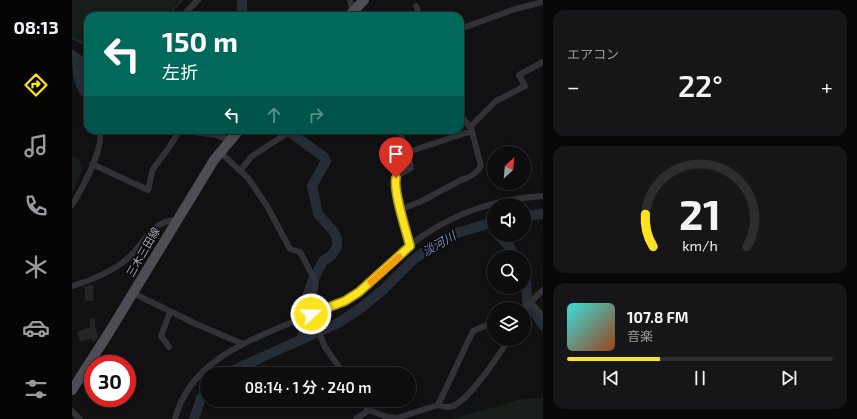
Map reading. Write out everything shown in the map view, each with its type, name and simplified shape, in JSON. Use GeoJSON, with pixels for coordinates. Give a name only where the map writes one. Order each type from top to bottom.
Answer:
{"type":"FeatureCollection","features":[{"type":"Feature","properties":{"kind":"main road"},"geometry":{"type":"LineString","coordinates":[[354,12],[364,0]]}},
{"type":"Feature","properties":{"kind":"main road","name":"三木三田線"},"geometry":{"type":"LineString","coordinates":[[72,390],[133,292],[175,220],[220,152],[235,134]]}},
{"type":"Feature","properties":{"kind":"street"},"geometry":{"type":"LineString","coordinates":[[186,12],[198,0]]}},
{"type":"Feature","properties":{"kind":"street"},"geometry":{"type":"LineString","coordinates":[[350,0],[352,12]]}},
{"type":"Feature","properties":{"kind":"street"},"geometry":{"type":"LineString","coordinates":[[464,28],[515,9],[543,2]]}},
{"type":"Feature","properties":{"kind":"street"},"geometry":{"type":"LineString","coordinates":[[416,6],[418,12]]}},
{"type":"Feature","properties":{"kind":"street"},"geometry":{"type":"LineString","coordinates":[[464,132],[471,129],[496,101],[524,86],[519,75],[543,62]]}},
{"type":"Feature","properties":{"kind":"street"},"geometry":{"type":"LineString","coordinates":[[401,209],[420,202],[477,172],[481,166],[471,129],[464,120]]}},
{"type":"Feature","properties":{"kind":"street"},"geometry":{"type":"LineString","coordinates":[[72,205],[92,164],[100,142],[99,134]]}},
{"type":"Feature","properties":{"kind":"street"},"geometry":{"type":"LineString","coordinates":[[92,164],[148,190],[153,169],[177,134]]}},
{"type":"Feature","properties":{"kind":"street"},"geometry":{"type":"LineString","coordinates":[[208,134],[220,135],[229,141]]}},
{"type":"Feature","properties":{"kind":"street"},"geometry":{"type":"LineString","coordinates":[[241,170],[251,157],[286,134]]}},
{"type":"Feature","properties":{"kind":"street"},"geometry":{"type":"LineString","coordinates":[[401,134],[411,168],[398,176],[395,182],[398,202],[410,246]]}},
{"type":"Feature","properties":{"kind":"street"},"geometry":{"type":"LineString","coordinates":[[407,150],[411,151],[457,134]]}},
{"type":"Feature","properties":{"kind":"street"},"geometry":{"type":"LineString","coordinates":[[220,152],[241,170],[267,206],[290,249],[300,252],[308,265],[316,282],[311,314],[325,344],[340,367]]}},
{"type":"Feature","properties":{"kind":"street"},"geometry":{"type":"LineString","coordinates":[[175,419],[183,397],[198,375],[220,356],[243,344],[311,314],[345,301],[359,292],[410,246],[448,220],[484,205],[521,197],[543,196]]}},
{"type":"Feature","properties":{"kind":"street"},"geometry":{"type":"LineString","coordinates":[[72,286],[122,263],[156,227],[167,220],[175,220]]}},
{"type":"Feature","properties":{"kind":"street"},"geometry":{"type":"LineString","coordinates":[[543,290],[532,302],[543,317]]}},
{"type":"Feature","properties":{"kind":"street"},"geometry":{"type":"LineString","coordinates":[[133,292],[170,312],[243,344]]}},
{"type":"Feature","properties":{"kind":"street"},"geometry":{"type":"LineString","coordinates":[[170,312],[161,336],[170,347]]}},
{"type":"Feature","properties":{"kind":"street"},"geometry":{"type":"LineString","coordinates":[[438,405],[473,331],[487,325]]}},
{"type":"Feature","properties":{"kind":"street"},"geometry":{"type":"LineString","coordinates":[[367,407],[369,410],[387,417],[397,418],[438,405],[448,408],[458,404],[498,356],[504,346]]}},
{"type":"Feature","properties":{"kind":"street"},"geometry":{"type":"LineString","coordinates":[[356,419],[369,410]]}},
{"type":"Feature","properties":{"kind":"street"},"geometry":{"type":"LineString","coordinates":[[72,411],[80,419]]}},
{"type":"Feature","properties":{"kind":"shaded area"},"geometry":{"type":"Polygon","coordinates":[[[72,0],[180,0],[169,12],[84,12],[84,43],[72,37],[72,0]]]}},
{"type":"Feature","properties":{"kind":"shaded area"},"geometry":{"type":"Polygon","coordinates":[[[72,49],[84,57],[84,95],[82,97],[74,81],[72,49]]]}},
{"type":"Feature","properties":{"kind":"shaded area"},"geometry":{"type":"Polygon","coordinates":[[[72,156],[80,160],[83,168],[72,195],[72,156]]]}},
{"type":"Feature","properties":{"kind":"shaded area"},"geometry":{"type":"Polygon","coordinates":[[[543,398],[543,419],[452,419],[522,399],[543,398]]]}},
{"type":"Feature","properties":{"kind":"building"},"geometry":{"type":"Polygon","coordinates":[[[93,284],[94,301],[85,301],[85,289],[83,287],[93,284]]]}},
{"type":"Feature","properties":{"kind":"building"},"geometry":{"type":"Polygon","coordinates":[[[90,318],[95,318],[95,329],[98,337],[96,341],[92,342],[91,339],[80,342],[77,332],[90,327],[90,318]]]}},
{"type":"Feature","properties":{"kind":"waterway"},"geometry":{"type":"LineString","coordinates":[[171,12],[182,0]]}},
{"type":"Feature","properties":{"kind":"waterway"},"geometry":{"type":"LineString","coordinates":[[242,0],[242,12]]}},
{"type":"Feature","properties":{"kind":"waterway"},"geometry":{"type":"LineString","coordinates":[[72,38],[84,44]]}},
{"type":"Feature","properties":{"kind":"waterway"},"geometry":{"type":"LineString","coordinates":[[292,134],[324,157],[326,161],[312,186],[318,214],[334,232],[337,239],[337,247],[331,256],[323,261],[312,282],[308,294],[302,339]]}},
{"type":"Feature","properties":{"kind":"waterway","name":"淡河川"},"geometry":{"type":"LineString","coordinates":[[531,215],[543,214]]}},
{"type":"Feature","properties":{"kind":"waterway","name":"淡河川"},"geometry":{"type":"LineString","coordinates":[[240,367],[340,322],[383,290],[414,259],[450,235],[487,224]]}},
{"type":"Feature","properties":{"kind":"waterway"},"geometry":{"type":"LineString","coordinates":[[505,242],[511,250]]}},
{"type":"Feature","properties":{"kind":"waterway"},"geometry":{"type":"LineString","coordinates":[[527,294],[527,301],[543,325]]}},
{"type":"Feature","properties":{"kind":"waterway","name":"淡河川"},"geometry":{"type":"LineString","coordinates":[[194,419],[200,401]]}},
{"type":"Feature","properties":{"kind":"slow traffic"},"geometry":{"type":"LineString","coordinates":[[371,282],[399,257]]}},
{"type":"Feature","properties":{"kind":"route"},"geometry":{"type":"LineString","coordinates":[[311,314],[345,301],[359,292],[410,246],[398,202],[395,182],[396,178]]}}]}
